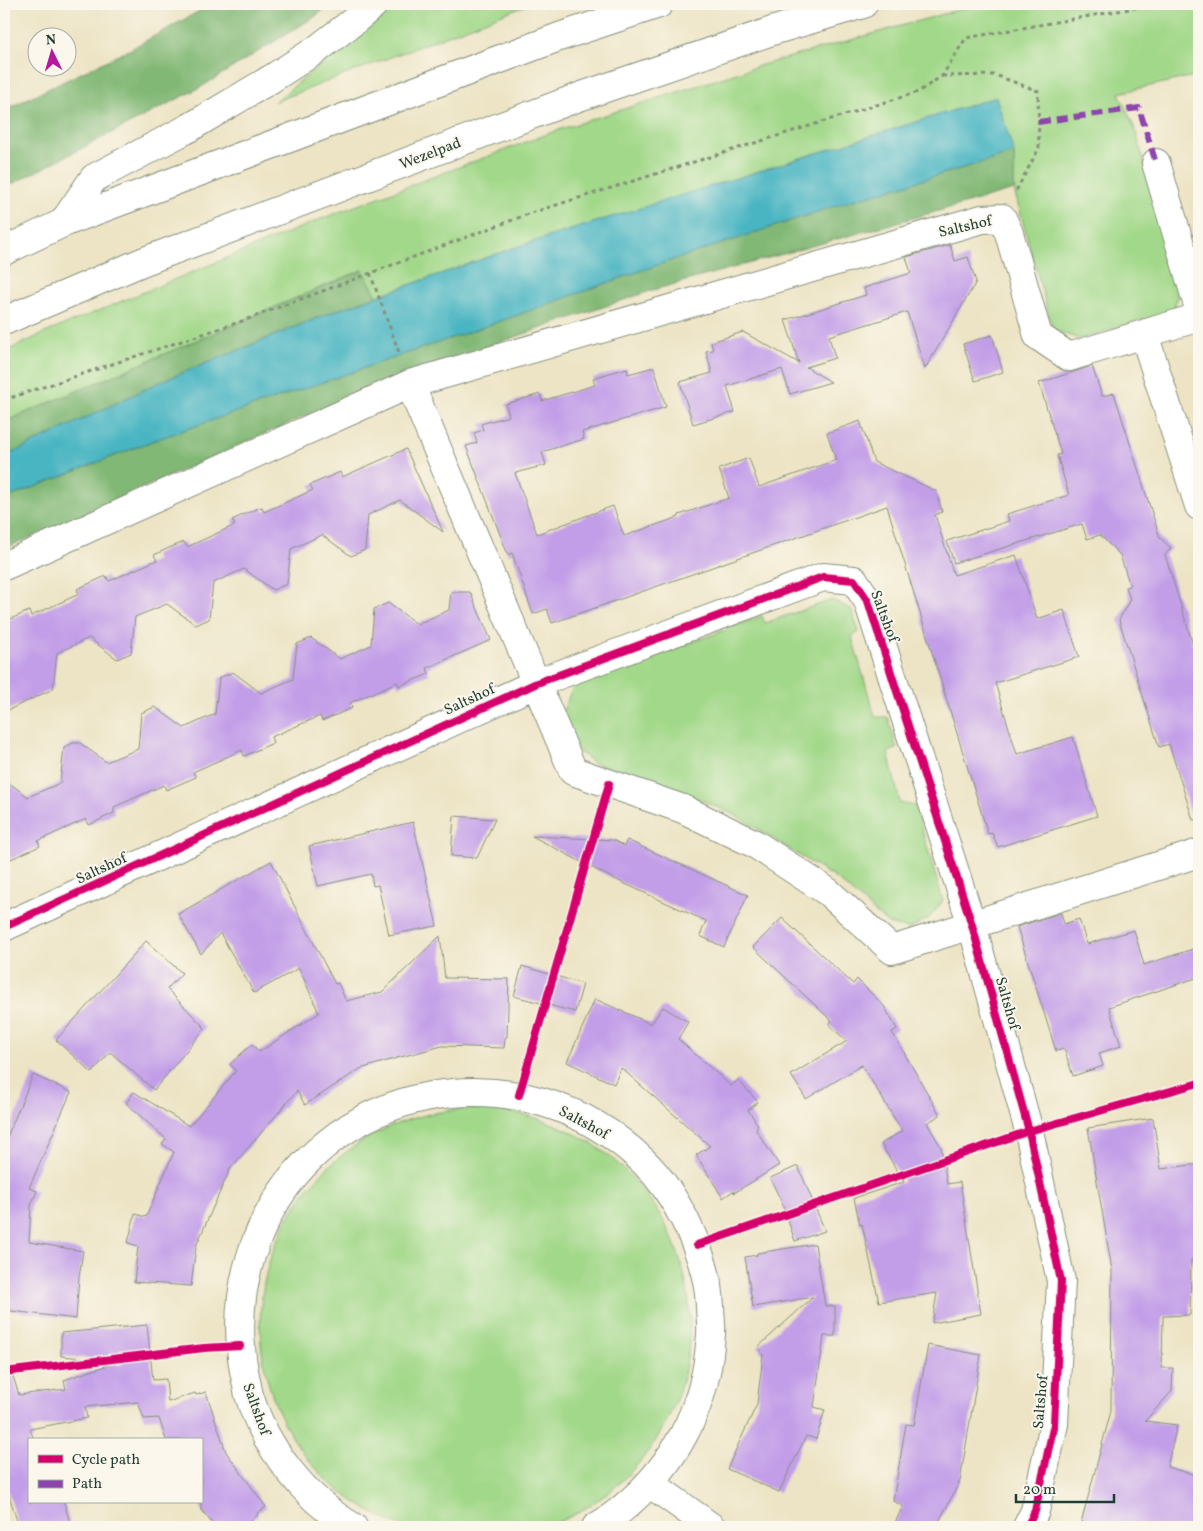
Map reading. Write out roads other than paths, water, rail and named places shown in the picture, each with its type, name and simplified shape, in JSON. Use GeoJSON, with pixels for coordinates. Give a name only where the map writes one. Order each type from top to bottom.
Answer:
{"type":"FeatureCollection","features":[{"type":"Feature","properties":{"kind":"main road"},"geometry":{"type":"LineString","coordinates":[[63,223],[94,178],[189,128],[263,84],[316,50],[374,4]]}},
{"type":"Feature","properties":{"kind":"main road"},"geometry":{"type":"LineString","coordinates":[[4,251],[63,223],[559,37],[658,4]]}},
{"type":"Feature","properties":{"kind":"main road","name":"Wezelpad"},"geometry":{"type":"LineString","coordinates":[[4,321],[142,262],[579,97],[775,30],[863,4]]}},
{"type":"Feature","properties":{"kind":"main road"},"geometry":{"type":"LineString","coordinates":[[1156,163],[1199,309]]}},
{"type":"Feature","properties":{"kind":"main road","name":"Saltshof"},"geometry":{"type":"LineString","coordinates":[[4,566],[410,384],[982,219],[1002,218],[1009,233],[1038,336],[1069,357],[1199,317]]}},
{"type":"Feature","properties":{"kind":"main road"},"geometry":{"type":"LineString","coordinates":[[1144,334],[1199,506]]}},
{"type":"Feature","properties":{"kind":"main road"},"geometry":{"type":"LineString","coordinates":[[410,384],[573,771],[683,809],[755,844],[828,892],[892,950],[1199,853]]}},
{"type":"Feature","properties":{"kind":"main road","name":"Saltshof"},"geometry":{"type":"LineString","coordinates":[[4,927],[537,683],[823,577],[854,580],[868,601],[972,925],[1029,1131],[1061,1281],[1054,1424],[1035,1511],[1027,1527]]}},
{"type":"Feature","properties":{"kind":"main road","name":"Saltshof"},"geometry":{"type":"LineString","coordinates":[[353,1527],[336,1517],[298,1483],[269,1442],[249,1396],[240,1346],[240,1303],[252,1252],[265,1220],[288,1183],[317,1152],[352,1126],[391,1106],[433,1095],[476,1091],[519,1095],[566,1109],[608,1132],[638,1157],[645,1163],[675,1202],[696,1245],[708,1286],[711,1328],[707,1370],[696,1411],[676,1449],[651,1484],[609,1520],[596,1527]]}},
{"type":"Feature","properties":{"kind":"main road"},"geometry":{"type":"LineString","coordinates":[[651,1484],[711,1527]]}},
{"type":"Feature","properties":{"kind":"water"},"geometry":{"type":"Polygon","coordinates":[[[996,97],[1014,153],[850,201],[643,270],[152,441],[4,499],[4,457],[160,382],[330,313],[522,245],[996,97]]]}}]}
